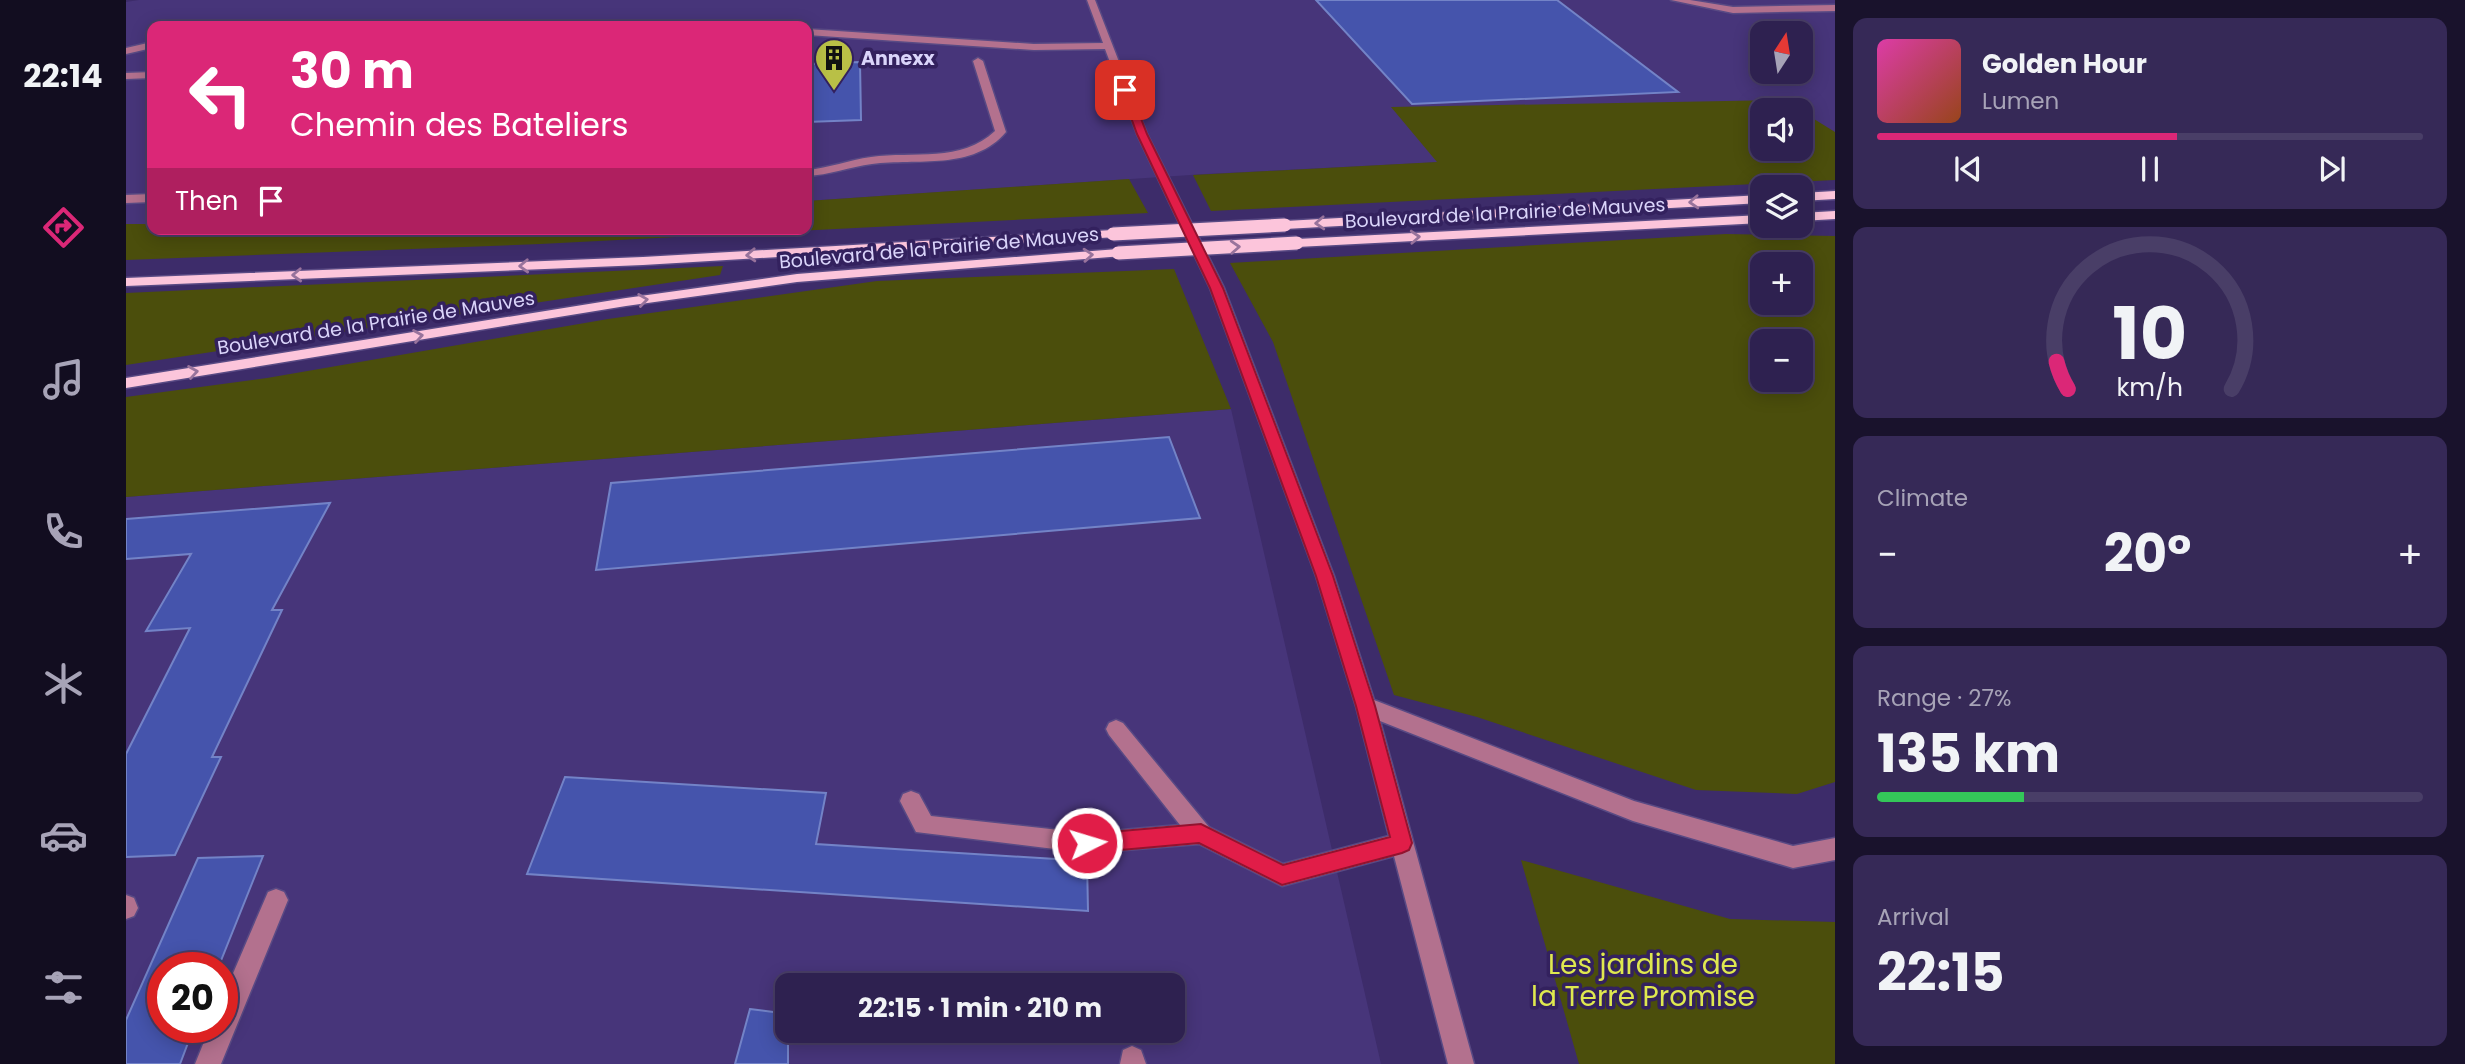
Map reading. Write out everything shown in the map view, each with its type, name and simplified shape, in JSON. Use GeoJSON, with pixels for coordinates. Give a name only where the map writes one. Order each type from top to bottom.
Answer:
{"type":"FeatureCollection","features":[{"type":"Feature","properties":{"kind":"main road"},"geometry":{"type":"LineString","coordinates":[[1813,196],[1835,195]]}},
{"type":"Feature","properties":{"kind":"main road","name":"Boulevard de la Prairie de Mauves"},"geometry":{"type":"LineString","coordinates":[[126,282],[643,261],[1750,200]]}},
{"type":"Feature","properties":{"kind":"main road"},"geometry":{"type":"LineString","coordinates":[[1813,216],[1835,215]]}},
{"type":"Feature","properties":{"kind":"main road","name":"Boulevard de la Prairie de Mauves"},"geometry":{"type":"LineString","coordinates":[[126,383],[626,302],[797,278],[1118,253],[1750,220]]}},
{"type":"Feature","properties":{"kind":"street"},"geometry":{"type":"LineString","coordinates":[[1091,0],[1142,134],[1217,288],[1325,576],[1366,706],[1461,1064]]}},
{"type":"Feature","properties":{"kind":"street"},"geometry":{"type":"LineString","coordinates":[[1675,0],[1733,10],[1835,8]]}},
{"type":"Feature","properties":{"kind":"street"},"geometry":{"type":"LineString","coordinates":[[1807,0],[1822,8]]}},
{"type":"Feature","properties":{"kind":"street"},"geometry":{"type":"LineString","coordinates":[[812,32],[1034,47],[1108,46]]}},
{"type":"Feature","properties":{"kind":"street"},"geometry":{"type":"LineString","coordinates":[[126,51],[147,46]]}},
{"type":"Feature","properties":{"kind":"street"},"geometry":{"type":"LineString","coordinates":[[812,172],[876,160],[965,154],[989,147],[1001,132],[978,61]]}},
{"type":"Feature","properties":{"kind":"street"},"geometry":{"type":"LineString","coordinates":[[126,76],[147,75]]}},
{"type":"Feature","properties":{"kind":"street"},"geometry":{"type":"LineString","coordinates":[[126,199],[147,198]]}},
{"type":"Feature","properties":{"kind":"street"},"geometry":{"type":"LineString","coordinates":[[1366,706],[1633,811],[1793,857],[1835,849]]}},
{"type":"Feature","properties":{"kind":"street"},"geometry":{"type":"LineString","coordinates":[[1116,729],[1201,834],[1282,875],[1402,843]]}},
{"type":"Feature","properties":{"kind":"street"},"geometry":{"type":"LineString","coordinates":[[911,801],[923,825],[1073,842],[1201,834]]}},
{"type":"Feature","properties":{"kind":"street"},"geometry":{"type":"LineString","coordinates":[[208,1064],[276,900]]}},
{"type":"Feature","properties":{"kind":"shaded area"},"geometry":{"type":"Polygon","coordinates":[[[139,0],[1835,0],[1835,142],[1813,143],[1813,98],[1750,98],[1750,147],[1205,174],[812,201],[812,21],[147,21],[147,224],[126,224],[126,2],[139,0]]]}},
{"type":"Feature","properties":{"kind":"shaded area"},"geometry":{"type":"Polygon","coordinates":[[[1231,409],[1381,1064],[126,1064],[126,497],[1231,409]]]}},
{"type":"Feature","properties":{"kind":"green space"},"geometry":{"type":"Polygon","coordinates":[[[1750,101],[1750,161],[1813,161],[1813,118],[1835,132],[1835,180],[1813,181],[1813,175],[1750,175],[1750,184],[1211,211],[1193,175],[1437,162],[1391,107],[1750,101]]]}},
{"type":"Feature","properties":{"kind":"green space"},"geometry":{"type":"Polygon","coordinates":[[[1129,179],[1148,213],[812,230],[812,201],[1129,179]]]}},
{"type":"Feature","properties":{"kind":"green space"},"geometry":{"type":"Polygon","coordinates":[[[126,224],[147,224],[147,235],[717,235],[126,260],[126,224]]]}},
{"type":"Feature","properties":{"kind":"green space"},"geometry":{"type":"Polygon","coordinates":[[[1726,234],[1750,234],[1750,238],[1835,236],[1835,782],[1797,794],[1696,790],[1477,717],[1394,695],[1273,342],[1230,263],[1726,234]]]}},
{"type":"Feature","properties":{"kind":"green space"},"geometry":{"type":"Polygon","coordinates":[[[723,266],[720,275],[126,365],[126,293],[723,266]]]}},
{"type":"Feature","properties":{"kind":"green space"},"geometry":{"type":"Polygon","coordinates":[[[1174,269],[1231,409],[126,497],[126,397],[267,378],[608,319],[877,281],[1174,269]]]}},
{"type":"Feature","properties":{"kind":"green space","name":"Les jardins de la Terre Promise"},"geometry":{"type":"Polygon","coordinates":[[[1521,860],[1730,919],[1835,922],[1835,1064],[1579,1064],[1521,860]]]}},
{"type":"Feature","properties":{"kind":"building"},"geometry":{"type":"Polygon","coordinates":[[[1316,0],[1557,0],[1678,92],[1412,104],[1316,0]]]}},
{"type":"Feature","properties":{"kind":"building","name":"Annexx"},"geometry":{"type":"Polygon","coordinates":[[[860,62],[861,120],[812,122],[812,64],[860,62]]]}},
{"type":"Feature","properties":{"kind":"building"},"geometry":{"type":"Polygon","coordinates":[[[1169,437],[1200,518],[596,570],[611,483],[1169,437]]]}},
{"type":"Feature","properties":{"kind":"building"},"geometry":{"type":"Polygon","coordinates":[[[330,503],[272,610],[282,610],[212,757],[221,757],[175,855],[126,857],[126,754],[190,628],[146,631],[191,554],[126,559],[126,519],[330,503]]]}},
{"type":"Feature","properties":{"kind":"building"},"geometry":{"type":"Polygon","coordinates":[[[565,777],[826,793],[816,844],[1087,861],[1088,911],[527,874],[565,777]]]}},
{"type":"Feature","properties":{"kind":"building"},"geometry":{"type":"Polygon","coordinates":[[[263,856],[224,952],[156,952],[198,858],[263,856]]]}},
{"type":"Feature","properties":{"kind":"building"},"geometry":{"type":"Polygon","coordinates":[[[147,973],[147,1043],[188,1043],[180,1064],[126,1064],[126,1020],[147,973]]]}},
{"type":"Feature","properties":{"kind":"building"},"geometry":{"type":"Polygon","coordinates":[[[750,1009],[775,1012],[775,1043],[788,1043],[788,1064],[735,1064],[750,1009]]]}},
{"type":"Feature","properties":{"kind":"place","name":"Annexx"},"geometry":{"type":"Point","coordinates":[834,92]}},
{"type":"Feature","properties":{"kind":"route"},"geometry":{"type":"LineString","coordinates":[[1087,843],[1201,834],[1282,875],[1402,843],[1366,706],[1325,576],[1217,288],[1142,134],[1125,90]]}}]}
